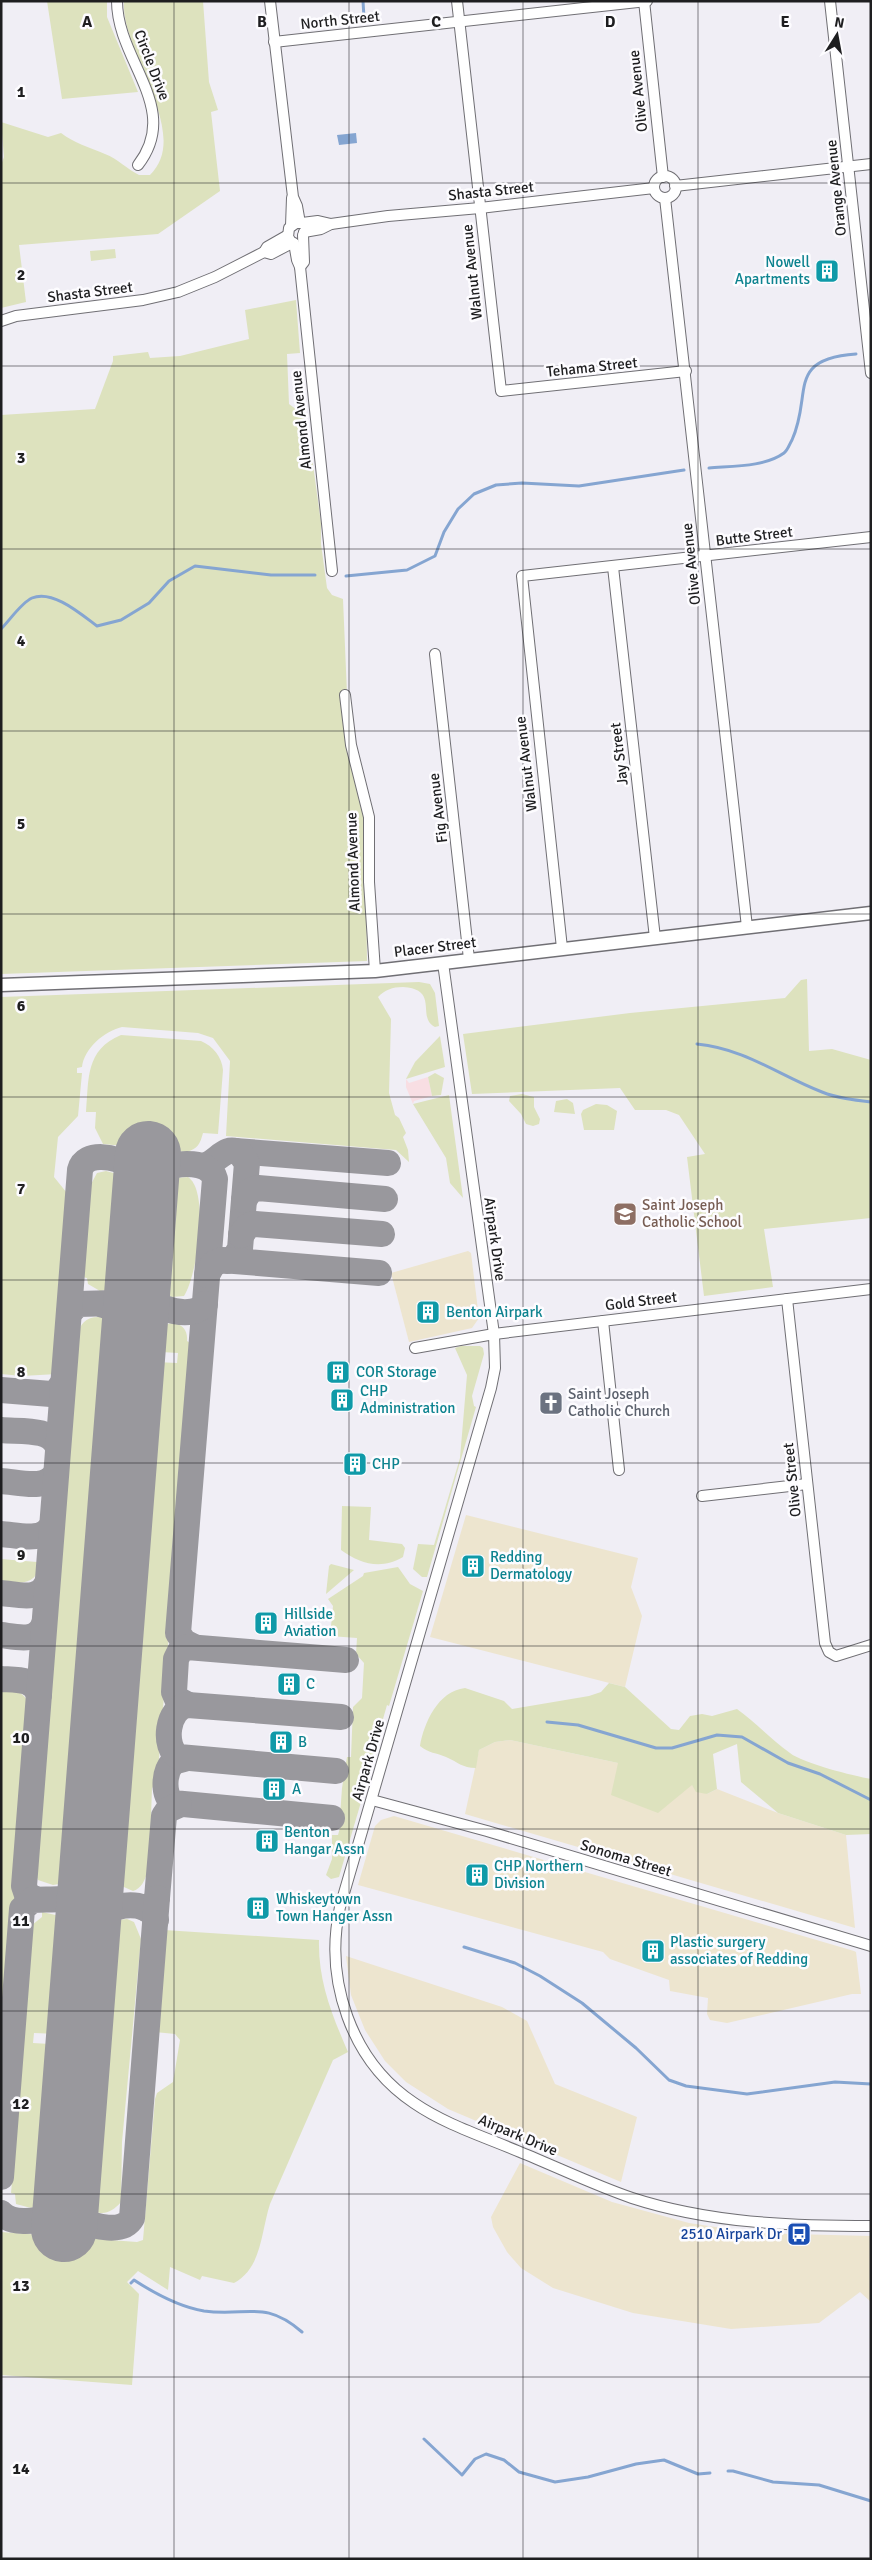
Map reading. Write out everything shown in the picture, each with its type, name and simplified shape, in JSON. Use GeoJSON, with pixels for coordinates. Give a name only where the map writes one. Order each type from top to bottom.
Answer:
{"type":"FeatureCollection","features":[{"type":"Feature","properties":{"kind":"main road","name":"Placer Street"},"geometry":{"type":"LineString","coordinates":[[1,985],[375,970],[871,913]]}},
{"type":"Feature","properties":{"kind":"street","name":"Circle Drive"},"geometry":{"type":"LineString","coordinates":[[117,1],[119,21],[155,119],[152,142],[138,165]]}},
{"type":"Feature","properties":{"kind":"street","name":"Almond Avenue"},"geometry":{"type":"LineString","coordinates":[[270,1],[298,231]]}},
{"type":"Feature","properties":{"kind":"street","name":"Walnut Avenue"},"geometry":{"type":"LineString","coordinates":[[457,1],[500,391]]}},
{"type":"Feature","properties":{"kind":"street","name":"North Street"},"geometry":{"type":"LineString","coordinates":[[274,42],[645,1]]}},
{"type":"Feature","properties":{"kind":"street","name":"Olive Avenue"},"geometry":{"type":"LineString","coordinates":[[645,1],[663,177]]}},
{"type":"Feature","properties":{"kind":"street","name":"Orange Avenue"},"geometry":{"type":"LineString","coordinates":[[830,1],[871,372]]}},
{"type":"Feature","properties":{"kind":"street"},"geometry":{"type":"LineString","coordinates":[[675,186],[871,164]]}},
{"type":"Feature","properties":{"kind":"street"},"geometry":{"type":"LineString","coordinates":[[663,177],[671,178],[675,186],[673,194],[666,198],[656,194],[654,188],[657,180],[663,177]]}},
{"type":"Feature","properties":{"kind":"street","name":"Shasta Street"},"geometry":{"type":"LineString","coordinates":[[1,321],[16,316],[144,300],[178,292],[215,278],[264,252],[270,254],[298,231],[321,229],[331,224],[388,216],[480,208],[654,188]]}},
{"type":"Feature","properties":{"kind":"street","name":"Almond Avenue"},"geometry":{"type":"LineString","coordinates":[[293,197],[298,210],[296,260],[300,267],[332,570]]}},
{"type":"Feature","properties":{"kind":"street","name":"Olive Avenue"},"geometry":{"type":"LineString","coordinates":[[666,198],[747,927]]}},
{"type":"Feature","properties":{"kind":"street","name":"Tehama Street"},"geometry":{"type":"LineString","coordinates":[[500,391],[686,372]]}},
{"type":"Feature","properties":{"kind":"street","name":"Butte Street"},"geometry":{"type":"LineString","coordinates":[[522,576],[871,537]]}},
{"type":"Feature","properties":{"kind":"street","name":"Jay Street"},"geometry":{"type":"LineString","coordinates":[[613,567],[655,938]]}},
{"type":"Feature","properties":{"kind":"street","name":"Walnut Avenue"},"geometry":{"type":"LineString","coordinates":[[522,576],[562,948]]}},
{"type":"Feature","properties":{"kind":"street","name":"Fig Avenue"},"geometry":{"type":"LineString","coordinates":[[435,654],[469,959]]}},
{"type":"Feature","properties":{"kind":"street","name":"Almond Avenue"},"geometry":{"type":"LineString","coordinates":[[345,695],[352,745],[369,817],[369,882],[375,970]]}},
{"type":"Feature","properties":{"kind":"street","name":"Airpark Drive"},"geometry":{"type":"LineString","coordinates":[[443,963],[494,1334],[495,1368],[492,1388],[339,1915],[335,1963],[340,1991],[350,2025],[374,2065],[396,2089],[414,2103],[454,2124],[595,2184],[641,2200],[729,2220],[871,2226]]}},
{"type":"Feature","properties":{"kind":"street","name":"Gold Street"},"geometry":{"type":"LineString","coordinates":[[415,1348],[494,1334],[871,1289]]}},
{"type":"Feature","properties":{"kind":"street","name":"Olive Street"},"geometry":{"type":"LineString","coordinates":[[787,1300],[825,1643],[831,1655],[844,1655],[871,1645]]}},
{"type":"Feature","properties":{"kind":"street"},"geometry":{"type":"LineString","coordinates":[[603,1321],[619,1470]]}},
{"type":"Feature","properties":{"kind":"street"},"geometry":{"type":"LineString","coordinates":[[702,1496],[807,1484]]}},
{"type":"Feature","properties":{"kind":"street","name":"Sonoma Street"},"geometry":{"type":"LineString","coordinates":[[372,1800],[487,1831],[871,1946]]}},
{"type":"Feature","properties":{"kind":"shaded area"},"geometry":{"type":"Polygon","coordinates":[[[428,1077],[432,1096],[414,1101],[413,1104],[406,1087],[406,1079],[409,1083],[428,1077]]]}},
{"type":"Feature","properties":{"kind":"shaded area"},"geometry":{"type":"Polygon","coordinates":[[[468,1251],[471,1253],[479,1318],[472,1328],[409,1342],[391,1273],[468,1251]]]}},
{"type":"Feature","properties":{"kind":"shaded area"},"geometry":{"type":"Polygon","coordinates":[[[466,1515],[638,1558],[631,1587],[642,1616],[625,1687],[430,1637],[466,1515]]]}},
{"type":"Feature","properties":{"kind":"shaded area"},"geometry":{"type":"Polygon","coordinates":[[[510,1740],[618,1763],[692,1785],[707,1794],[717,1789],[778,1813],[846,1835],[855,1928],[465,1814],[479,1750],[495,1742],[510,1740]]]}},
{"type":"Feature","properties":{"kind":"shaded area"},"geometry":{"type":"Polygon","coordinates":[[[394,1816],[854,1951],[856,1952],[861,1994],[852,1994],[727,2023],[710,2020],[707,2014],[708,1998],[670,1991],[669,1980],[610,1959],[603,1952],[358,1885],[375,1826],[381,1820],[394,1816]]]}},
{"type":"Feature","properties":{"kind":"shaded area"},"geometry":{"type":"Polygon","coordinates":[[[346,1956],[502,2007],[527,2021],[555,2084],[637,2117],[621,2182],[448,2109],[406,2082],[385,2061],[365,2030],[351,1995],[346,1956]]]}},
{"type":"Feature","properties":{"kind":"shaded area"},"geometry":{"type":"Polygon","coordinates":[[[520,2163],[612,2202],[689,2223],[755,2233],[871,2236],[871,2302],[860,2292],[819,2323],[731,2329],[633,2313],[553,2288],[521,2268],[507,2252],[493,2227],[491,2217],[520,2163]]]}},
{"type":"Feature","properties":{"kind":"green space"},"geometry":{"type":"Polygon","coordinates":[[[47,1],[107,1],[107,17],[138,92],[62,99],[47,1]]]}},
{"type":"Feature","properties":{"kind":"green space"},"geometry":{"type":"Polygon","coordinates":[[[124,1],[203,1],[209,82],[218,110],[211,112],[220,191],[158,234],[19,245],[26,302],[1,308],[1,165],[4,157],[1,122],[48,137],[61,133],[76,142],[110,156],[139,175],[150,175],[161,158],[164,137],[160,115],[132,44],[126,21],[124,1]]]}},
{"type":"Feature","properties":{"kind":"green space"},"geometry":{"type":"Polygon","coordinates":[[[115,249],[116,258],[91,261],[90,251],[115,249]]]}},
{"type":"Feature","properties":{"kind":"green space"},"geometry":{"type":"Polygon","coordinates":[[[296,300],[300,353],[287,354],[289,404],[305,416],[307,421],[321,523],[321,544],[327,588],[332,595],[343,599],[347,694],[365,810],[367,961],[1,974],[1,415],[95,409],[113,361],[113,356],[148,352],[150,358],[180,356],[249,339],[245,310],[296,300]]]}},
{"type":"Feature","properties":{"kind":"green space"},"geometry":{"type":"Polygon","coordinates":[[[807,979],[809,1051],[832,1049],[871,1060],[871,1218],[764,1229],[773,1287],[704,1296],[687,1157],[705,1154],[679,1115],[666,1110],[635,1110],[620,1088],[472,1094],[463,1034],[630,1013],[785,998],[801,980],[807,979]]]}},
{"type":"Feature","properties":{"kind":"green space"},"geometry":{"type":"Polygon","coordinates":[[[419,982],[430,984],[435,993],[439,1026],[435,1027],[430,1023],[427,1017],[424,998],[421,993],[414,989],[392,988],[378,997],[391,1019],[389,1093],[395,1115],[399,1118],[406,1133],[403,1137],[408,1150],[409,1162],[396,1150],[226,1136],[230,1061],[213,1038],[198,1033],[122,1027],[108,1032],[96,1042],[87,1054],[82,1067],[77,1068],[77,1073],[82,1073],[78,1116],[58,1137],[54,1177],[71,1198],[57,1374],[22,1376],[1,1374],[1,997],[419,982]]]}},
{"type":"Feature","properties":{"kind":"green space"},"geometry":{"type":"Polygon","coordinates":[[[121,1035],[201,1041],[213,1049],[219,1056],[223,1070],[218,1134],[203,1133],[198,1146],[186,1152],[103,1144],[95,1128],[96,1112],[86,1112],[89,1077],[95,1057],[101,1049],[109,1041],[121,1035]]]}},
{"type":"Feature","properties":{"kind":"green space"},"geometry":{"type":"Polygon","coordinates":[[[440,1036],[445,1067],[406,1079],[415,1062],[440,1036]]]}},
{"type":"Feature","properties":{"kind":"green space"},"geometry":{"type":"Polygon","coordinates":[[[435,1073],[444,1078],[441,1095],[432,1096],[428,1077],[435,1073]]]}},
{"type":"Feature","properties":{"kind":"green space"},"geometry":{"type":"Polygon","coordinates":[[[522,1094],[534,1097],[534,1107],[540,1119],[539,1124],[533,1126],[526,1124],[521,1114],[509,1101],[510,1096],[522,1094]]]}},
{"type":"Feature","properties":{"kind":"green space"},"geometry":{"type":"Polygon","coordinates":[[[449,1095],[463,1198],[450,1183],[446,1158],[413,1104],[449,1095]]]}},
{"type":"Feature","properties":{"kind":"green space"},"geometry":{"type":"Polygon","coordinates":[[[567,1099],[573,1103],[575,1114],[554,1112],[556,1101],[567,1099]]]}},
{"type":"Feature","properties":{"kind":"green space"},"geometry":{"type":"Polygon","coordinates":[[[596,1104],[607,1105],[617,1111],[614,1130],[584,1130],[581,1114],[583,1110],[596,1104]]]}},
{"type":"Feature","properties":{"kind":"green space"},"geometry":{"type":"Polygon","coordinates":[[[106,1171],[117,1174],[124,1185],[114,1285],[111,1289],[100,1291],[88,1284],[87,1278],[82,1277],[83,1269],[79,1268],[86,1187],[90,1186],[97,1173],[106,1171]]]}},
{"type":"Feature","properties":{"kind":"green space"},"geometry":{"type":"Polygon","coordinates":[[[188,1177],[195,1186],[200,1216],[197,1254],[189,1286],[184,1296],[172,1297],[162,1292],[160,1285],[169,1188],[176,1178],[188,1177]]]}},
{"type":"Feature","properties":{"kind":"green space"},"geometry":{"type":"Polygon","coordinates":[[[99,1317],[107,1320],[111,1326],[111,1349],[69,1873],[59,1884],[53,1885],[38,1880],[32,1863],[74,1338],[77,1337],[84,1322],[90,1318],[99,1317]]]}},
{"type":"Feature","properties":{"kind":"green space"},"geometry":{"type":"Polygon","coordinates":[[[172,1323],[184,1329],[187,1334],[187,1341],[192,1344],[157,1784],[152,1788],[149,1873],[147,1873],[140,1886],[133,1891],[117,1884],[114,1873],[153,1366],[156,1362],[177,1363],[178,1353],[161,1352],[160,1356],[156,1356],[156,1333],[163,1325],[172,1323]]]}},
{"type":"Feature","properties":{"kind":"green space"},"geometry":{"type":"Polygon","coordinates":[[[461,1346],[480,1346],[483,1348],[484,1354],[472,1396],[474,1406],[476,1407],[427,1577],[422,1577],[413,1569],[418,1544],[434,1545],[460,1458],[467,1375],[455,1348],[461,1346]]]}},
{"type":"Feature","properties":{"kind":"green space"},"geometry":{"type":"Polygon","coordinates":[[[342,1506],[371,1507],[369,1540],[402,1544],[405,1548],[403,1557],[387,1563],[371,1564],[356,1559],[341,1550],[342,1506]]]}},
{"type":"Feature","properties":{"kind":"green space"},"geometry":{"type":"Polygon","coordinates":[[[1,1559],[37,1562],[41,1566],[34,1577],[26,1582],[1,1582],[1,1559]]]}},
{"type":"Feature","properties":{"kind":"green space"},"geometry":{"type":"Polygon","coordinates":[[[331,1564],[354,1570],[326,1594],[329,1566],[331,1564]]]}},
{"type":"Feature","properties":{"kind":"green space"},"geometry":{"type":"Polygon","coordinates":[[[398,1567],[410,1584],[423,1591],[389,1706],[387,1705],[381,1726],[383,1727],[339,1877],[331,1879],[326,1875],[332,1859],[332,1835],[338,1835],[343,1817],[340,1816],[342,1788],[347,1757],[351,1757],[353,1707],[362,1698],[364,1663],[356,1654],[357,1638],[330,1636],[333,1606],[328,1599],[363,1576],[364,1573],[398,1567]]]}},
{"type":"Feature","properties":{"kind":"green space"},"geometry":{"type":"Polygon","coordinates":[[[609,1683],[625,1687],[671,1729],[679,1730],[690,1716],[702,1714],[712,1716],[737,1709],[796,1757],[829,1769],[871,1779],[871,1834],[846,1835],[778,1813],[741,1782],[737,1744],[713,1754],[717,1789],[707,1794],[696,1792],[692,1785],[658,1813],[611,1795],[618,1763],[510,1740],[495,1742],[479,1750],[476,1768],[471,1768],[429,1752],[420,1746],[425,1728],[434,1710],[447,1695],[455,1690],[465,1688],[504,1701],[512,1709],[589,1696],[601,1692],[609,1683]]]}},
{"type":"Feature","properties":{"kind":"green space"},"geometry":{"type":"Polygon","coordinates":[[[1,1687],[12,1689],[19,1693],[26,1698],[32,1707],[6,2021],[1,2025],[1,1687]]]}},
{"type":"Feature","properties":{"kind":"green space"},"geometry":{"type":"Polygon","coordinates":[[[42,1912],[60,1916],[67,1928],[57,2034],[34,2033],[33,2043],[50,2044],[51,2040],[57,2041],[45,2192],[41,2202],[31,2208],[16,2204],[15,2194],[11,2193],[20,2093],[14,2092],[27,1930],[31,1930],[32,1925],[42,1917],[42,1912]]]}},
{"type":"Feature","properties":{"kind":"green space"},"geometry":{"type":"Polygon","coordinates":[[[127,1919],[134,1922],[141,1939],[122,2142],[121,2202],[109,2212],[100,2213],[88,2205],[111,1927],[118,1920],[127,1919]]]}},
{"type":"Feature","properties":{"kind":"green space"},"geometry":{"type":"Polygon","coordinates":[[[164,1930],[319,1940],[321,1970],[327,1998],[348,2052],[333,2060],[270,2204],[255,2259],[243,2276],[234,2283],[202,2276],[200,2280],[170,2267],[168,2290],[138,2271],[127,2282],[139,2294],[132,2385],[1,2375],[1,2232],[137,2242],[143,2240],[155,2099],[157,2093],[173,2082],[180,2040],[175,2034],[155,2032],[164,1930]]]}},
{"type":"Feature","properties":{"kind":"water"},"geometry":{"type":"Polygon","coordinates":[[[356,133],[357,143],[339,145],[337,135],[356,133]]]}},
{"type":"Feature","properties":{"kind":"waterway"},"geometry":{"type":"LineString","coordinates":[[363,1],[364,18]]}},
{"type":"Feature","properties":{"kind":"waterway"},"geometry":{"type":"LineString","coordinates":[[709,468],[758,463],[776,458],[784,453],[792,440],[798,423],[805,382],[810,371],[819,363],[834,357],[856,354]]}},
{"type":"Feature","properties":{"kind":"waterway"},"geometry":{"type":"LineString","coordinates":[[346,576],[407,570],[435,556],[444,532],[458,509],[474,494],[496,485],[522,483],[579,486],[684,470]]}},
{"type":"Feature","properties":{"kind":"waterway"},"geometry":{"type":"LineString","coordinates":[[1,629],[24,604],[32,598],[40,596],[49,597],[67,604],[97,626],[121,620],[149,603],[169,581],[195,566],[271,575],[315,575]]}},
{"type":"Feature","properties":{"kind":"waterway"},"geometry":{"type":"LineString","coordinates":[[697,1044],[731,1051],[828,1094],[871,1102]]}},
{"type":"Feature","properties":{"kind":"waterway"},"geometry":{"type":"LineString","coordinates":[[547,1722],[578,1725],[656,1748],[672,1748],[717,1735],[742,1737],[788,1763],[820,1774],[871,1800]]}},
{"type":"Feature","properties":{"kind":"waterway"},"geometry":{"type":"LineString","coordinates":[[464,1947],[515,1963],[540,1976],[582,2003],[636,2048],[669,2080],[686,2086],[747,2094],[835,2082],[871,2084]]}},
{"type":"Feature","properties":{"kind":"waterway"},"geometry":{"type":"LineString","coordinates":[[131,2283],[134,2280],[168,2299],[204,2311],[266,2312],[289,2322],[302,2332]]}},
{"type":"Feature","properties":{"kind":"waterway"},"geometry":{"type":"LineString","coordinates":[[424,2439],[462,2475],[475,2459],[486,2454],[504,2460],[519,2472],[555,2482],[588,2477],[636,2464],[664,2460],[698,2474],[710,2473]]}},
{"type":"Feature","properties":{"kind":"waterway"},"geometry":{"type":"LineString","coordinates":[[728,2471],[773,2482],[819,2485],[871,2501]]}},
{"type":"Feature","properties":{"kind":"taxiway"},"geometry":{"type":"LineString","coordinates":[[203,1166],[225,1152],[230,1151],[240,1153],[247,1163],[240,1249],[235,1257],[227,1261]]}},
{"type":"Feature","properties":{"kind":"taxiway"},"geometry":{"type":"LineString","coordinates":[[235,1151],[388,1163]]}},
{"type":"Feature","properties":{"kind":"taxiway"},"geometry":{"type":"LineString","coordinates":[[35,1899],[27,1895],[24,1886],[80,1170],[88,1160],[102,1157],[117,1160],[130,1166]]}},
{"type":"Feature","properties":{"kind":"taxiway"},"geometry":{"type":"LineString","coordinates":[[164,1169],[177,1165],[193,1164],[207,1168],[215,1179],[178,1633],[184,1642],[192,1646]]}},
{"type":"Feature","properties":{"kind":"taxiway"},"geometry":{"type":"LineString","coordinates":[[244,1200],[250,1191],[258,1188],[385,1199]]}},
{"type":"Feature","properties":{"kind":"taxiway"},"geometry":{"type":"LineString","coordinates":[[69,1313],[78,1304],[115,1303],[125,1297],[133,1288],[137,1275],[143,1194]]}},
{"type":"Feature","properties":{"kind":"taxiway"},"geometry":{"type":"LineString","coordinates":[[241,1235],[248,1226],[255,1224],[382,1234]]}},
{"type":"Feature","properties":{"kind":"taxiway"},"geometry":{"type":"LineString","coordinates":[[207,1275],[213,1264],[222,1260],[379,1273]]}},
{"type":"Feature","properties":{"kind":"taxiway"},"geometry":{"type":"LineString","coordinates":[[142,1264],[141,1280],[144,1291],[157,1305],[166,1309],[184,1312],[200,1309],[205,1304]]}},
{"type":"Feature","properties":{"kind":"taxiway"},"geometry":{"type":"LineString","coordinates":[[103,1305],[114,1309],[122,1315],[128,1323],[132,1334],[125,1430]]}},
{"type":"Feature","properties":{"kind":"taxiway"},"geometry":{"type":"LineString","coordinates":[[1,1390],[51,1394],[57,1391],[63,1383]]}},
{"type":"Feature","properties":{"kind":"taxiway"},"geometry":{"type":"LineString","coordinates":[[1,1430],[42,1434],[55,1441],[58,1448]]}},
{"type":"Feature","properties":{"kind":"taxiway"},"geometry":{"type":"LineString","coordinates":[[1,1481],[39,1484],[52,1479],[56,1473]]}},
{"type":"Feature","properties":{"kind":"taxiway"},"geometry":{"type":"LineString","coordinates":[[1,1534],[36,1536],[48,1531],[52,1525]]}},
{"type":"Feature","properties":{"kind":"taxiway"},"geometry":{"type":"LineString","coordinates":[[1,1593],[34,1595],[44,1589],[47,1583]]}},
{"type":"Feature","properties":{"kind":"taxiway"},"geometry":{"type":"LineString","coordinates":[[1,1635],[32,1636],[37,1634],[44,1624]]}},
{"type":"Feature","properties":{"kind":"taxiway"},"geometry":{"type":"LineString","coordinates":[[188,1705],[177,1699],[174,1692],[176,1659],[180,1651],[187,1647],[346,1660]]}},
{"type":"Feature","properties":{"kind":"taxiway"},"geometry":{"type":"LineString","coordinates":[[1,1679],[29,1683],[37,1689],[39,1695]]}},
{"type":"Feature","properties":{"kind":"taxiway"},"geometry":{"type":"LineString","coordinates":[[336,1771],[179,1757],[170,1745],[169,1728],[175,1713],[181,1707],[188,1705],[341,1717]]}},
{"type":"Feature","properties":{"kind":"taxiway"},"geometry":{"type":"LineString","coordinates":[[184,1759],[173,1762],[166,1777],[167,1794],[173,1803],[332,1818]]}},
{"type":"Feature","properties":{"kind":"taxiway"},"geometry":{"type":"LineString","coordinates":[[1,2177],[22,1909],[32,1900],[59,1899],[75,1896],[86,1883],[90,1872],[97,1782]]}},
{"type":"Feature","properties":{"kind":"taxiway"},"geometry":{"type":"LineString","coordinates":[[145,1908],[154,1904],[157,1898],[164,1816],[168,1810],[179,1805]]}},
{"type":"Feature","properties":{"kind":"taxiway"},"geometry":{"type":"LineString","coordinates":[[82,2220],[101,2227],[115,2228],[128,2223],[132,2218],[157,1898]]}},
{"type":"Feature","properties":{"kind":"taxiway"},"geometry":{"type":"LineString","coordinates":[[81,2026],[87,1946],[92,1925],[105,1912],[114,1908],[135,1905],[151,1912],[156,1920]]}},
{"type":"Feature","properties":{"kind":"taxiway"},"geometry":{"type":"LineString","coordinates":[[1,2213],[5,2217],[23,2221],[48,2217]]}},
{"type":"Feature","properties":{"kind":"runway"},"geometry":{"type":"LineString","coordinates":[[64,2229],[148,1154]]}},
{"type":"Feature","properties":{"kind":"place","name":"Nowell Apartments"},"geometry":{"type":"Point","coordinates":[827,271]}},
{"type":"Feature","properties":{"kind":"place","name":"Saint Joseph Catholic School"},"geometry":{"type":"Point","coordinates":[625,1214]}},
{"type":"Feature","properties":{"kind":"place","name":"Benton Airpark"},"geometry":{"type":"Point","coordinates":[428,1312]}},
{"type":"Feature","properties":{"kind":"place","name":"COR Storage"},"geometry":{"type":"Point","coordinates":[338,1372]}},
{"type":"Feature","properties":{"kind":"place","name":"CHP Administration"},"geometry":{"type":"Point","coordinates":[342,1400]}},
{"type":"Feature","properties":{"kind":"place","name":"Saint Joseph Catholic Church"},"geometry":{"type":"Point","coordinates":[551,1403]}},
{"type":"Feature","properties":{"kind":"place","name":"CHP"},"geometry":{"type":"Point","coordinates":[355,1464]}},
{"type":"Feature","properties":{"kind":"place","name":"Redding Dermatology"},"geometry":{"type":"Point","coordinates":[473,1566]}},
{"type":"Feature","properties":{"kind":"place","name":"Hillside Aviation"},"geometry":{"type":"Point","coordinates":[266,1623]}},
{"type":"Feature","properties":{"kind":"place","name":"C"},"geometry":{"type":"Point","coordinates":[289,1684]}},
{"type":"Feature","properties":{"kind":"place","name":"B"},"geometry":{"type":"Point","coordinates":[281,1742]}},
{"type":"Feature","properties":{"kind":"place","name":"A"},"geometry":{"type":"Point","coordinates":[274,1789]}},
{"type":"Feature","properties":{"kind":"place","name":"Benton Hangar Assn"},"geometry":{"type":"Point","coordinates":[267,1841]}},
{"type":"Feature","properties":{"kind":"place","name":"CHP Northern Division"},"geometry":{"type":"Point","coordinates":[477,1875]}},
{"type":"Feature","properties":{"kind":"place","name":"Whiskeytown Town Hanger Assn"},"geometry":{"type":"Point","coordinates":[258,1908]}},
{"type":"Feature","properties":{"kind":"place","name":"Plastic surgery associates of Redding"},"geometry":{"type":"Point","coordinates":[653,1951]}},
{"type":"Feature","properties":{"kind":"place","name":"2510 Airpark Dr"},"geometry":{"type":"Point","coordinates":[799,2234]}}]}
